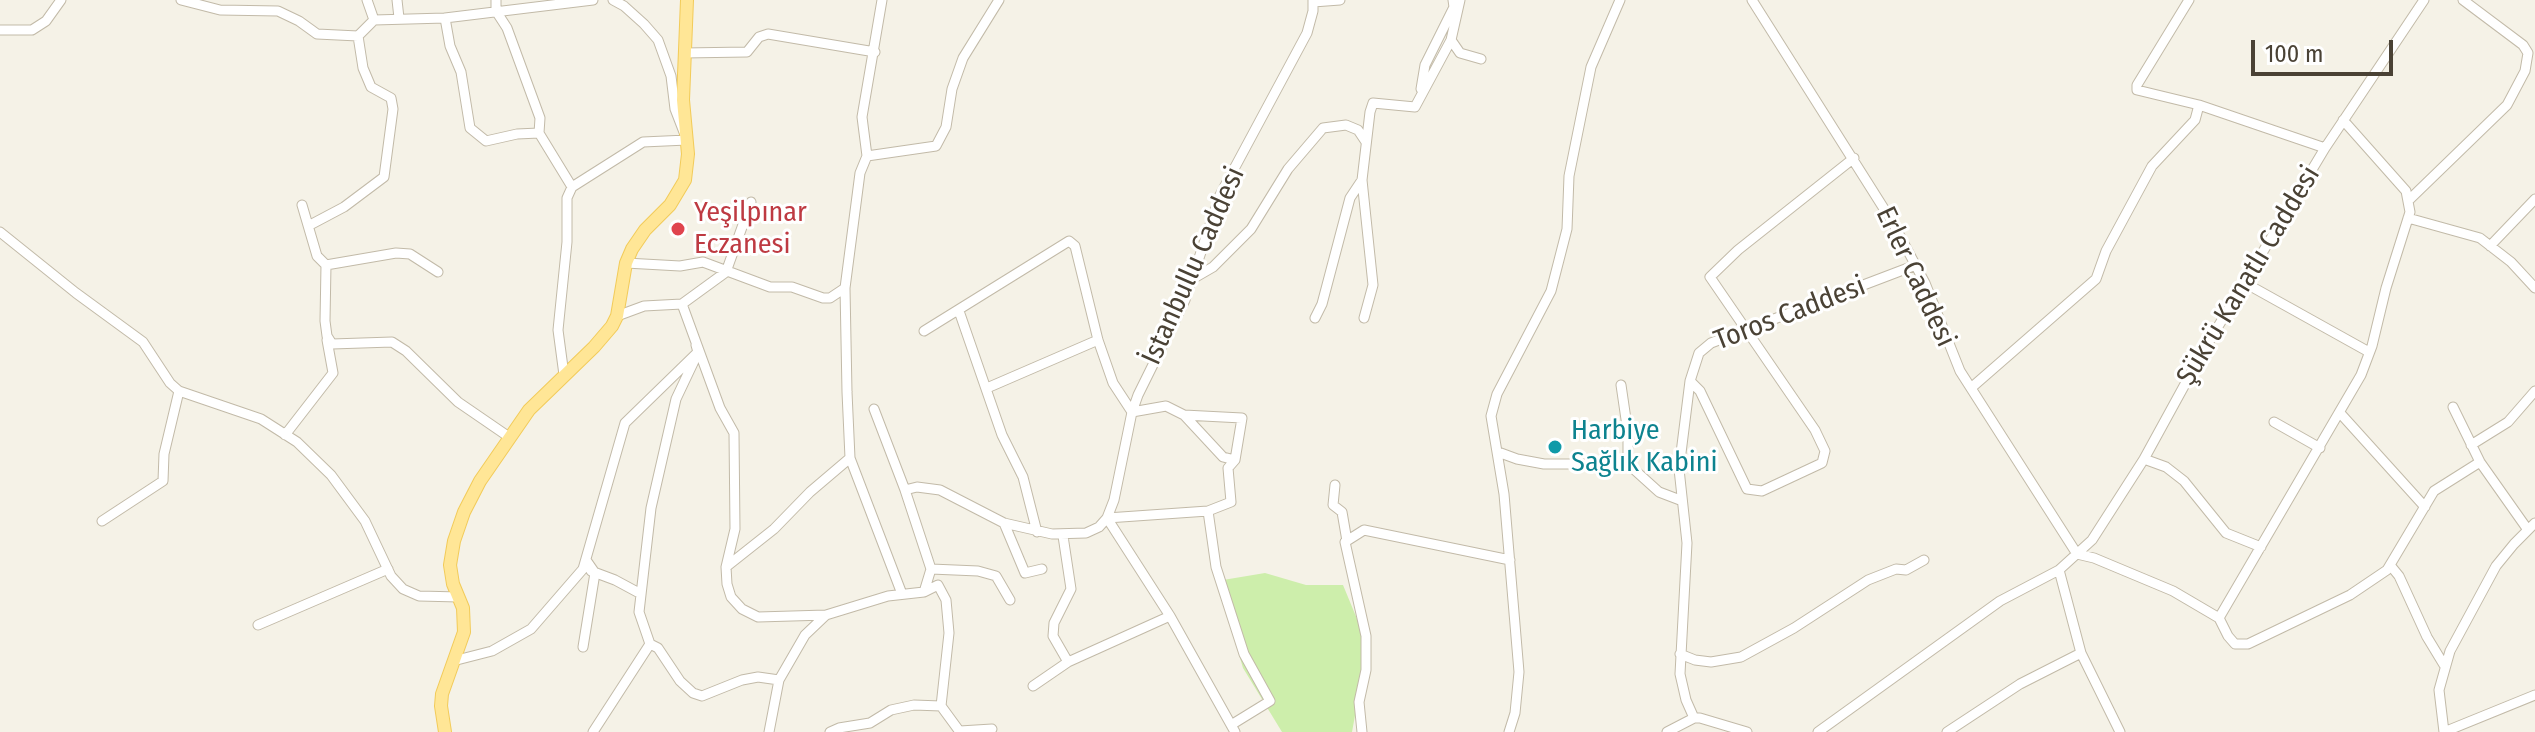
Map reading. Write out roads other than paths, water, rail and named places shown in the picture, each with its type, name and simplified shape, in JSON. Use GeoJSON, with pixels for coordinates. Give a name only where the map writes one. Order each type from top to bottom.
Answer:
{"type":"FeatureCollection","features":[{"type":"Feature","properties":{"kind":"main road"},"geometry":{"type":"LineString","coordinates":[[445,732],[441,706],[464,632],[463,608],[451,575],[454,541],[470,500],[509,437],[535,404],[603,337],[617,316],[626,263],[639,238],[681,190],[687,169],[683,100],[687,0]]}},
{"type":"Feature","properties":{"kind":"street"},"geometry":{"type":"LineString","coordinates":[[0,30],[32,30],[46,21],[61,0]]}},
{"type":"Feature","properties":{"kind":"street"},"geometry":{"type":"LineString","coordinates":[[181,0],[220,10],[278,11],[317,34],[358,36],[374,20],[445,18],[496,6],[593,0]]}},
{"type":"Feature","properties":{"kind":"street"},"geometry":{"type":"LineString","coordinates":[[367,0],[374,20]]}},
{"type":"Feature","properties":{"kind":"street"},"geometry":{"type":"LineString","coordinates":[[397,0],[399,18]]}},
{"type":"Feature","properties":{"kind":"street"},"geometry":{"type":"LineString","coordinates":[[564,375],[558,330],[567,242],[567,198],[572,187],[643,142],[687,140],[675,109],[671,76],[658,40],[624,6],[613,0]]}},
{"type":"Feature","properties":{"kind":"street"},"geometry":{"type":"LineString","coordinates":[[882,0],[862,117],[867,156],[860,173],[845,288],[850,458],[902,594]]}},
{"type":"Feature","properties":{"kind":"street"},"geometry":{"type":"LineString","coordinates":[[867,156],[936,146],[946,127],[952,89],[963,58],[999,0]]}},
{"type":"Feature","properties":{"kind":"street"},"geometry":{"type":"LineString","coordinates":[[1313,1],[1340,0]]}},
{"type":"Feature","properties":{"kind":"street"},"geometry":{"type":"LineString","coordinates":[[1420,97],[1425,65],[1454,7],[1453,0]]}},
{"type":"Feature","properties":{"kind":"street"},"geometry":{"type":"LineString","coordinates":[[1364,318],[1373,285],[1362,180],[1369,113],[1373,103],[1415,107],[1451,40],[1460,0]]}},
{"type":"Feature","properties":{"kind":"street"},"geometry":{"type":"LineString","coordinates":[[1509,732],[1515,713],[1519,672],[1510,560],[1491,416],[1497,394],[1551,291],[1567,229],[1569,176],[1591,67],[1620,0]]}},
{"type":"Feature","properties":{"kind":"street","name":"Erler Caddesi"},"geometry":{"type":"LineString","coordinates":[[1752,0],[1854,158],[1916,265],[1954,361],[2077,554]]}},
{"type":"Feature","properties":{"kind":"street"},"geometry":{"type":"LineString","coordinates":[[2189,0],[2137,85],[2137,90],[2199,105],[2325,148]]}},
{"type":"Feature","properties":{"kind":"street"},"geometry":{"type":"LineString","coordinates":[[2410,199],[2507,105],[2530,67],[2523,45],[2463,0]]}},
{"type":"Feature","properties":{"kind":"street","name":"İstanbullu Caddesi"},"geometry":{"type":"LineString","coordinates":[[1107,518],[1120,477],[1132,412],[1149,369],[1178,316],[1194,278],[1220,195],[1307,33],[1313,1]]}},
{"type":"Feature","properties":{"kind":"street","name":"Şükrü Kanatlı Caddesi"},"geometry":{"type":"LineString","coordinates":[[1818,732],[2000,601],[2059,570],[2101,528],[2325,148],[2422,1]]}},
{"type":"Feature","properties":{"kind":"street"},"geometry":{"type":"LineString","coordinates":[[496,6],[522,64],[540,118],[539,133],[572,187]]}},
{"type":"Feature","properties":{"kind":"street"},"geometry":{"type":"LineString","coordinates":[[445,18],[450,46],[461,72],[470,128],[486,141],[539,133]]}},
{"type":"Feature","properties":{"kind":"street"},"geometry":{"type":"LineString","coordinates":[[684,53],[747,52],[759,37],[768,34],[875,52]]}},
{"type":"Feature","properties":{"kind":"street"},"geometry":{"type":"LineString","coordinates":[[310,225],[344,207],[384,177],[393,109],[391,98],[371,87],[363,68],[358,36]]}},
{"type":"Feature","properties":{"kind":"street"},"geometry":{"type":"LineString","coordinates":[[1451,40],[1460,53],[1481,59]]}},
{"type":"Feature","properties":{"kind":"street"},"geometry":{"type":"LineString","coordinates":[[1971,388],[2096,279],[2120,222],[2152,166],[2195,120],[2199,105]]}},
{"type":"Feature","properties":{"kind":"street"},"geometry":{"type":"LineString","coordinates":[[1194,278],[1213,267],[1251,229],[1288,169],[1323,128],[1346,125],[1369,113]]}},
{"type":"Feature","properties":{"kind":"street"},"geometry":{"type":"LineString","coordinates":[[2219,618],[2361,375],[2408,218],[2410,199],[2406,191],[2343,120]]}},
{"type":"Feature","properties":{"kind":"street"},"geometry":{"type":"LineString","coordinates":[[1346,125],[1358,130],[1366,142]]}},
{"type":"Feature","properties":{"kind":"street"},"geometry":{"type":"LineString","coordinates":[[1690,381],[1700,391],[1747,489],[1762,491],[1822,463],[1825,451],[1815,430],[1710,277],[1711,273],[1854,158]]}},
{"type":"Feature","properties":{"kind":"street"},"geometry":{"type":"LineString","coordinates":[[1315,318],[1322,304],[1350,198],[1362,180]]}},
{"type":"Feature","properties":{"kind":"street"},"geometry":{"type":"LineString","coordinates":[[2490,246],[2535,199]]}},
{"type":"Feature","properties":{"kind":"street"},"geometry":{"type":"LineString","coordinates":[[617,316],[644,306],[682,304],[726,272],[751,202]]}},
{"type":"Feature","properties":{"kind":"street"},"geometry":{"type":"LineString","coordinates":[[285,435],[333,373],[327,336],[326,265],[317,256],[302,205]]}},
{"type":"Feature","properties":{"kind":"street"},"geometry":{"type":"LineString","coordinates":[[2408,218],[2480,238],[2511,262],[2535,288]]}},
{"type":"Feature","properties":{"kind":"street"},"geometry":{"type":"LineString","coordinates":[[0,232],[143,342],[170,383],[179,391],[261,419],[297,442],[331,475],[365,521],[388,569],[403,589],[419,596],[459,597]]}},
{"type":"Feature","properties":{"kind":"street"},"geometry":{"type":"LineString","coordinates":[[924,331],[1069,241],[1075,246],[1098,340],[1113,383],[1132,412],[1166,406],[1184,415],[1223,457],[1235,460]]}},
{"type":"Feature","properties":{"kind":"street"},"geometry":{"type":"LineString","coordinates":[[326,265],[396,253],[410,254],[438,272]]}},
{"type":"Feature","properties":{"kind":"street"},"geometry":{"type":"LineString","coordinates":[[626,263],[680,266],[703,262],[770,287],[792,287],[823,298],[830,298],[845,288]]}},
{"type":"Feature","properties":{"kind":"street","name":"Toros Caddesi"},"geometry":{"type":"LineString","coordinates":[[1694,718],[1682,685],[1680,654],[1687,543],[1680,500],[1679,450],[1695,360],[1711,343],[1916,265]]}},
{"type":"Feature","properties":{"kind":"street"},"geometry":{"type":"LineString","coordinates":[[2245,283],[2369,352]]}},
{"type":"Feature","properties":{"kind":"street"},"geometry":{"type":"LineString","coordinates":[[682,304],[720,408],[734,433],[735,529],[726,567],[731,597],[742,609],[758,617],[826,615],[856,604],[924,592],[938,585],[946,600],[949,633],[941,706],[960,732],[992,729]]}},
{"type":"Feature","properties":{"kind":"street"},"geometry":{"type":"LineString","coordinates":[[959,311],[1002,435],[1023,477],[1037,532]]}},
{"type":"Feature","properties":{"kind":"street"},"geometry":{"type":"LineString","coordinates":[[327,336],[332,344],[392,342],[406,351],[458,402],[509,437]]}},
{"type":"Feature","properties":{"kind":"street"},"geometry":{"type":"LineString","coordinates":[[695,338],[698,352],[676,399],[651,508],[639,612],[650,644],[658,648],[680,681],[693,693],[702,696],[758,677],[779,680]]}},
{"type":"Feature","properties":{"kind":"street"},"geometry":{"type":"LineString","coordinates":[[987,388],[1098,340]]}},
{"type":"Feature","properties":{"kind":"street"},"geometry":{"type":"LineString","coordinates":[[453,661],[492,651],[531,629],[585,564],[620,432],[625,423],[698,352]]}},
{"type":"Feature","properties":{"kind":"street"},"geometry":{"type":"LineString","coordinates":[[1621,385],[1628,433],[1628,464]]}},
{"type":"Feature","properties":{"kind":"street"},"geometry":{"type":"LineString","coordinates":[[102,521],[163,481],[164,454],[179,391]]}},
{"type":"Feature","properties":{"kind":"street"},"geometry":{"type":"LineString","coordinates":[[2471,445],[2508,422],[2534,395]]}},
{"type":"Feature","properties":{"kind":"street"},"geometry":{"type":"LineString","coordinates":[[2453,407],[2480,462],[2531,526],[2506,553],[2484,585],[2444,665],[2439,690],[2444,732],[2535,695]]}},
{"type":"Feature","properties":{"kind":"street"},"geometry":{"type":"LineString","coordinates":[[874,409],[931,569],[924,592]]}},
{"type":"Feature","properties":{"kind":"street"},"geometry":{"type":"LineString","coordinates":[[2340,413],[2425,507]]}},
{"type":"Feature","properties":{"kind":"street"},"geometry":{"type":"LineString","coordinates":[[905,490],[917,487],[940,490],[1004,523],[1063,536],[1094,530],[1107,518],[1208,511],[1231,502],[1228,468],[1235,460],[1242,418],[1184,415]]}},
{"type":"Feature","properties":{"kind":"street"},"geometry":{"type":"LineString","coordinates":[[2274,422],[2320,448]]}},
{"type":"Feature","properties":{"kind":"street"},"geometry":{"type":"LineString","coordinates":[[1498,452],[1544,464],[1628,464],[1659,492],[1680,500]]}},
{"type":"Feature","properties":{"kind":"street"},"geometry":{"type":"LineString","coordinates":[[726,567],[774,529],[810,492],[850,458]]}},
{"type":"Feature","properties":{"kind":"street"},"geometry":{"type":"LineString","coordinates":[[2144,459],[2166,467],[2184,481],[2226,533],[2261,547]]}},
{"type":"Feature","properties":{"kind":"street"},"geometry":{"type":"LineString","coordinates":[[2077,554],[2173,591],[2219,618],[2235,644],[2248,644],[2350,595],[2390,565],[2434,491],[2480,462]]}},
{"type":"Feature","properties":{"kind":"street"},"geometry":{"type":"LineString","coordinates":[[1335,485],[1333,505],[1342,512],[1345,542],[1366,636],[1366,670],[1359,702],[1362,732]]}},
{"type":"Feature","properties":{"kind":"street"},"geometry":{"type":"LineString","coordinates":[[1107,518],[1170,616],[1233,729],[1270,701],[1244,654],[1216,567],[1208,511]]}},
{"type":"Feature","properties":{"kind":"street"},"geometry":{"type":"LineString","coordinates":[[1004,523],[1025,573],[1042,569]]}},
{"type":"Feature","properties":{"kind":"street"},"geometry":{"type":"LineString","coordinates":[[1347,541],[1364,530],[1510,560]]}},
{"type":"Feature","properties":{"kind":"street"},"geometry":{"type":"LineString","coordinates":[[1063,536],[1071,589],[1054,623],[1053,636],[1068,662]]}},
{"type":"Feature","properties":{"kind":"street"},"geometry":{"type":"LineString","coordinates":[[1680,654],[1711,662],[1741,657],[1794,628],[1868,580],[1896,569],[1906,570],[1924,560]]}},
{"type":"Feature","properties":{"kind":"street"},"geometry":{"type":"LineString","coordinates":[[585,564],[595,573],[641,594]]}},
{"type":"Feature","properties":{"kind":"street"},"geometry":{"type":"LineString","coordinates":[[2390,565],[2399,576],[2427,637],[2444,665]]}},
{"type":"Feature","properties":{"kind":"street"},"geometry":{"type":"LineString","coordinates":[[258,625],[388,569]]}},
{"type":"Feature","properties":{"kind":"street"},"geometry":{"type":"LineString","coordinates":[[931,569],[978,571],[996,576],[1010,600]]}},
{"type":"Feature","properties":{"kind":"street"},"geometry":{"type":"LineString","coordinates":[[2059,570],[2081,653],[2120,732]]}},
{"type":"Feature","properties":{"kind":"street"},"geometry":{"type":"LineString","coordinates":[[583,647],[595,573]]}},
{"type":"Feature","properties":{"kind":"street"},"geometry":{"type":"LineString","coordinates":[[769,732],[779,680],[805,635],[826,615]]}},
{"type":"Feature","properties":{"kind":"street"},"geometry":{"type":"LineString","coordinates":[[1033,686],[1068,662],[1170,616]]}},
{"type":"Feature","properties":{"kind":"street"},"geometry":{"type":"LineString","coordinates":[[593,732],[650,644]]}},
{"type":"Feature","properties":{"kind":"street"},"geometry":{"type":"LineString","coordinates":[[1947,732],[2020,684],[2081,653]]}},
{"type":"Feature","properties":{"kind":"street"},"geometry":{"type":"LineString","coordinates":[[830,732],[870,723],[891,710],[914,705],[941,706]]}},
{"type":"Feature","properties":{"kind":"street"},"geometry":{"type":"LineString","coordinates":[[1667,732],[1694,718],[1708,719],[1747,732]]}},
{"type":"Feature","properties":{"kind":"place","name":"Yeşilpınar Eczanesi"},"geometry":{"type":"Point","coordinates":[678,229]}},
{"type":"Feature","properties":{"kind":"place","name":"Harbiye Sağlık Kabini"},"geometry":{"type":"Point","coordinates":[1555,447]}}]}
